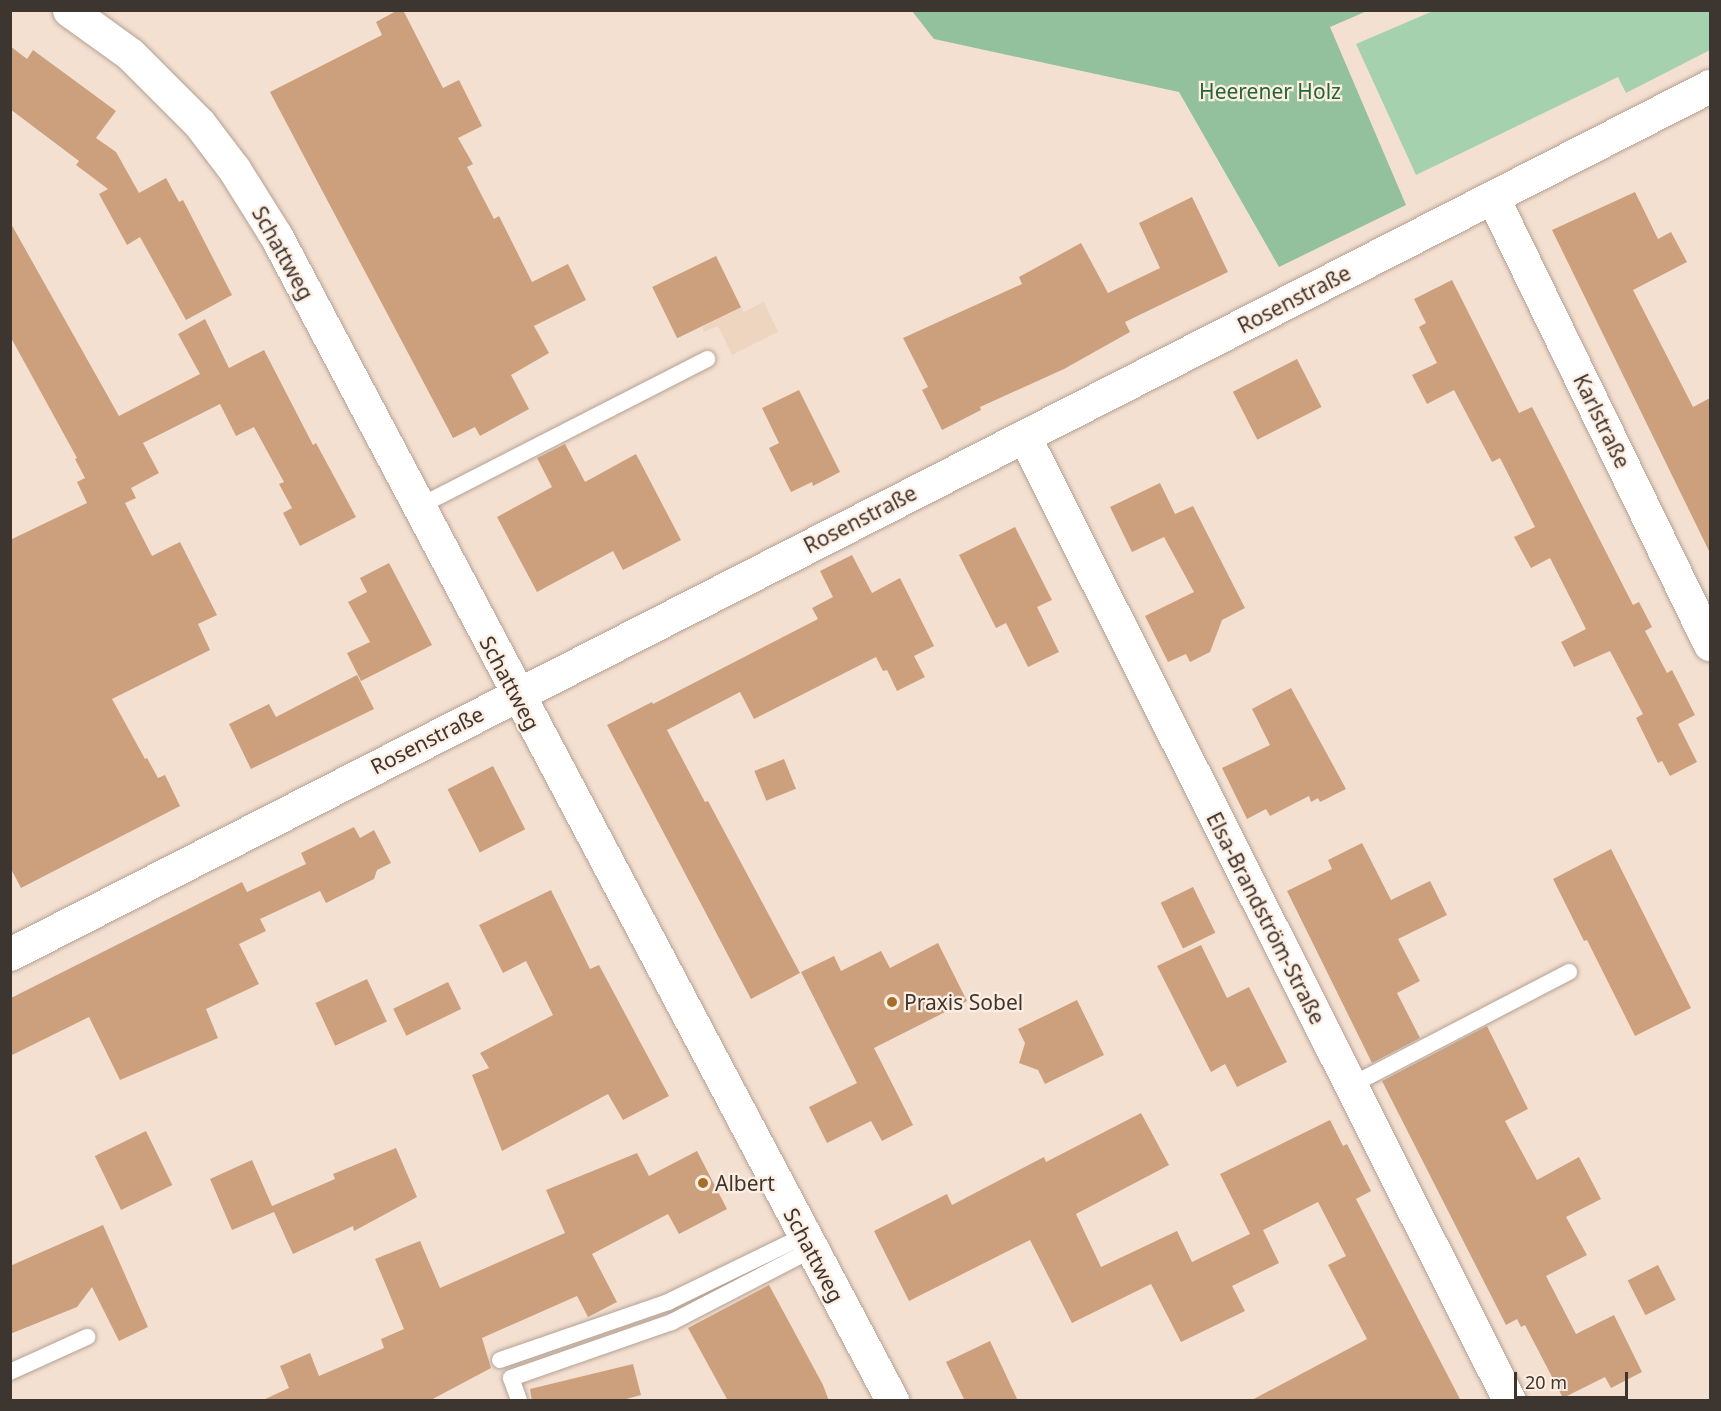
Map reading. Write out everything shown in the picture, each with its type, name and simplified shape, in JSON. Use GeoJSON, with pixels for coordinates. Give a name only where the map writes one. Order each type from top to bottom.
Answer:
{"type":"FeatureCollection","features":[{"type":"Feature","properties":{"kind":"street","name":"Schattweg"},"geometry":{"type":"LineString","coordinates":[[69,10],[129,54],[199,123],[234,169],[276,236],[516,694],[892,1401]]}},
{"type":"Feature","properties":{"kind":"street","name":"Rosenstraße"},"geometry":{"type":"LineString","coordinates":[[10,954],[1710,86]]}},
{"type":"Feature","properties":{"kind":"street","name":"Karlstraße"},"geometry":{"type":"LineString","coordinates":[[1493,198],[1710,644]]}},
{"type":"Feature","properties":{"kind":"street","name":"Elsa-Brandström-Straße"},"geometry":{"type":"LineString","coordinates":[[1024,436],[1509,1401]]}},
{"type":"Feature","properties":{"kind":"lane"},"geometry":{"type":"LineString","coordinates":[[418,507],[707,359]]}},
{"type":"Feature","properties":{"kind":"lane"},"geometry":{"type":"LineString","coordinates":[[1350,1086],[1569,972]]}},
{"type":"Feature","properties":{"kind":"lane"},"geometry":{"type":"LineString","coordinates":[[500,1360],[668,1302],[807,1243]]}},
{"type":"Feature","properties":{"kind":"lane"},"geometry":{"type":"LineString","coordinates":[[519,1401],[511,1378],[672,1322],[807,1243]]}},
{"type":"Feature","properties":{"kind":"lane"},"geometry":{"type":"LineString","coordinates":[[10,1372],[87,1337]]}},
{"type":"Feature","properties":{"kind":"shaded area"},"geometry":{"type":"Polygon","coordinates":[[[764,302],[778,332],[732,355],[718,326],[704,332],[702,327],[741,307],[744,312],[764,302]]]}},
{"type":"Feature","properties":{"kind":"green space","name":"Heerener Holz"},"geometry":{"type":"Polygon","coordinates":[[[912,11],[1367,11],[1330,27],[1406,205],[1279,267],[1179,92],[934,39],[912,11]]]}},
{"type":"Feature","properties":{"kind":"green space"},"geometry":{"type":"Polygon","coordinates":[[[1433,11],[1710,11],[1710,50],[1626,93],[1618,77],[1416,175],[1356,44],[1433,11]]]}},
{"type":"Feature","properties":{"kind":"building"},"geometry":{"type":"Polygon","coordinates":[[[398,10],[403,10],[443,88],[459,80],[482,126],[458,138],[473,164],[467,167],[494,219],[499,216],[532,282],[568,264],[586,300],[534,326],[549,353],[511,375],[529,409],[480,436],[475,427],[453,438],[270,92],[382,35],[376,22],[398,10]]]}},
{"type":"Feature","properties":{"kind":"building"},"geometry":{"type":"Polygon","coordinates":[[[10,46],[27,59],[33,50],[116,111],[96,138],[116,152],[139,193],[166,178],[179,202],[183,200],[232,295],[186,320],[140,237],[127,245],[99,194],[108,189],[76,165],[79,161],[10,109],[10,46]]]}},
{"type":"Feature","properties":{"kind":"building"},"geometry":{"type":"Polygon","coordinates":[[[1635,192],[1658,239],[1671,232],[1687,262],[1633,290],[1693,407],[1710,398],[1710,553],[1552,230],[1635,192]]]}},
{"type":"Feature","properties":{"kind":"building"},"geometry":{"type":"Polygon","coordinates":[[[1192,197],[1228,272],[1125,322],[1130,332],[1064,369],[980,407],[981,410],[942,430],[922,390],[928,387],[903,338],[1022,284],[1019,277],[1081,243],[1108,293],[1160,268],[1139,223],[1192,197]]]}},
{"type":"Feature","properties":{"kind":"building"},"geometry":{"type":"Polygon","coordinates":[[[10,222],[119,416],[200,374],[178,334],[205,319],[229,368],[264,350],[313,445],[316,443],[356,517],[300,546],[283,513],[292,508],[279,484],[284,482],[254,427],[236,436],[220,404],[143,443],[159,473],[131,488],[136,498],[125,503],[152,556],[180,542],[217,615],[198,624],[210,650],[112,699],[145,759],[147,758],[158,778],[165,775],[180,806],[21,888],[10,867],[10,540],[87,503],[77,482],[85,478],[75,459],[77,458],[10,336],[10,222]]]}},
{"type":"Feature","properties":{"kind":"building"},"geometry":{"type":"Polygon","coordinates":[[[716,256],[741,307],[677,338],[652,287],[716,256]]]}},
{"type":"Feature","properties":{"kind":"building"},"geometry":{"type":"Polygon","coordinates":[[[1452,280],[1519,413],[1532,407],[1633,605],[1639,602],[1652,627],[1645,631],[1667,673],[1672,670],[1695,715],[1678,724],[1697,762],[1670,776],[1662,761],[1658,763],[1636,718],[1643,714],[1610,651],[1574,667],[1561,642],[1586,629],[1550,558],[1531,568],[1514,537],[1535,527],[1500,458],[1492,462],[1454,390],[1427,404],[1412,375],[1437,363],[1419,327],[1426,323],[1414,299],[1452,280]]]}},
{"type":"Feature","properties":{"kind":"building"},"geometry":{"type":"Polygon","coordinates":[[[1297,359],[1322,407],[1257,440],[1233,392],[1297,359]]]}},
{"type":"Feature","properties":{"kind":"building"},"geometry":{"type":"Polygon","coordinates":[[[799,390],[840,472],[813,486],[812,482],[791,492],[769,448],[779,443],[762,408],[799,390]]]}},
{"type":"Feature","properties":{"kind":"building"},"geometry":{"type":"Polygon","coordinates":[[[565,444],[585,482],[636,454],[681,540],[623,570],[613,551],[537,592],[497,517],[552,487],[537,458],[565,444]]]}},
{"type":"Feature","properties":{"kind":"building"},"geometry":{"type":"Polygon","coordinates":[[[1160,483],[1175,514],[1193,506],[1245,608],[1222,620],[1210,652],[1190,662],[1186,654],[1168,662],[1145,616],[1194,592],[1164,537],[1132,552],[1110,507],[1160,483]]]}},
{"type":"Feature","properties":{"kind":"building"},"geometry":{"type":"Polygon","coordinates":[[[1015,527],[1052,600],[1037,607],[1059,652],[1028,667],[1006,623],[996,628],[959,555],[1015,527]]]}},
{"type":"Feature","properties":{"kind":"building"},"geometry":{"type":"Polygon","coordinates":[[[852,555],[872,593],[900,578],[934,646],[914,656],[925,677],[897,691],[887,670],[883,671],[876,657],[754,719],[740,692],[667,730],[705,802],[708,801],[800,973],[751,999],[607,725],[652,702],[653,704],[818,619],[812,608],[833,597],[820,571],[852,555]]]}},
{"type":"Feature","properties":{"kind":"building"},"geometry":{"type":"Polygon","coordinates":[[[389,563],[432,645],[361,681],[347,653],[370,642],[348,602],[367,592],[360,578],[389,563]]]}},
{"type":"Feature","properties":{"kind":"building"},"geometry":{"type":"Polygon","coordinates":[[[357,675],[374,709],[251,769],[229,724],[269,704],[276,717],[357,675]]]}},
{"type":"Feature","properties":{"kind":"building"},"geometry":{"type":"Polygon","coordinates":[[[1291,688],[1346,789],[1320,802],[1318,798],[1311,802],[1309,796],[1270,816],[1266,809],[1247,819],[1222,768],[1270,745],[1252,709],[1291,688]]]}},
{"type":"Feature","properties":{"kind":"building"},"geometry":{"type":"Polygon","coordinates":[[[784,759],[796,789],[766,801],[754,771],[784,759]]]}},
{"type":"Feature","properties":{"kind":"building"},"geometry":{"type":"Polygon","coordinates":[[[493,766],[525,829],[480,852],[448,789],[493,766]]]}},
{"type":"Feature","properties":{"kind":"building"},"geometry":{"type":"Polygon","coordinates":[[[354,827],[360,838],[374,830],[391,863],[377,870],[374,879],[326,903],[320,891],[260,919],[266,931],[239,944],[259,984],[206,1009],[218,1038],[120,1080],[89,1017],[10,1056],[11,998],[242,882],[247,892],[306,864],[301,853],[354,827]]]}},
{"type":"Feature","properties":{"kind":"building"},"geometry":{"type":"Polygon","coordinates":[[[1362,843],[1391,900],[1430,881],[1447,915],[1398,939],[1420,981],[1397,993],[1420,1038],[1372,1063],[1287,891],[1332,869],[1328,860],[1362,843]]]}},
{"type":"Feature","properties":{"kind":"building"},"geometry":{"type":"Polygon","coordinates":[[[1611,849],[1691,1008],[1635,1036],[1587,940],[1584,941],[1553,879],[1611,849]]]}},
{"type":"Feature","properties":{"kind":"building"},"geometry":{"type":"Polygon","coordinates":[[[1193,887],[1215,933],[1183,949],[1161,903],[1193,887]]]}},
{"type":"Feature","properties":{"kind":"building"},"geometry":{"type":"Polygon","coordinates":[[[551,890],[590,969],[599,965],[669,1096],[623,1120],[608,1094],[502,1151],[472,1075],[489,1068],[480,1053],[553,1015],[526,961],[503,973],[479,925],[551,890]]]}},
{"type":"Feature","properties":{"kind":"building"},"geometry":{"type":"Polygon","coordinates":[[[938,943],[967,1001],[874,1048],[913,1125],[882,1141],[871,1121],[827,1143],[809,1107],[857,1083],[801,972],[834,956],[841,971],[881,951],[890,968],[938,943]]]}},
{"type":"Feature","properties":{"kind":"building"},"geometry":{"type":"Polygon","coordinates":[[[1201,945],[1227,998],[1249,987],[1287,1062],[1237,1087],[1225,1064],[1211,1072],[1157,966],[1201,945]]]}},
{"type":"Feature","properties":{"kind":"building"},"geometry":{"type":"Polygon","coordinates":[[[367,979],[387,1022],[335,1046],[315,1003],[367,979]]]}},
{"type":"Feature","properties":{"kind":"building"},"geometry":{"type":"Polygon","coordinates":[[[448,982],[461,1009],[406,1036],[393,1009],[448,982]]]}},
{"type":"Feature","properties":{"kind":"building"},"geometry":{"type":"Polygon","coordinates":[[[1077,1000],[1104,1055],[1045,1084],[1038,1070],[1019,1063],[1025,1043],[1018,1029],[1077,1000]]]}},
{"type":"Feature","properties":{"kind":"building"},"geometry":{"type":"Polygon","coordinates":[[[1487,1026],[1528,1109],[1505,1121],[1537,1180],[1579,1157],[1601,1199],[1566,1217],[1587,1255],[1546,1276],[1576,1334],[1614,1315],[1642,1372],[1611,1388],[1605,1377],[1563,1398],[1525,1325],[1521,1327],[1517,1319],[1506,1325],[1382,1081],[1487,1026]]]}},
{"type":"Feature","properties":{"kind":"building"},"geometry":{"type":"Polygon","coordinates":[[[1141,1113],[1169,1165],[1076,1214],[1101,1267],[1177,1231],[1192,1262],[1250,1234],[1220,1174],[1330,1120],[1343,1146],[1347,1144],[1371,1191],[1356,1199],[1461,1401],[1250,1401],[1367,1339],[1328,1265],[1346,1256],[1318,1202],[1263,1230],[1279,1263],[1232,1286],[1245,1311],[1181,1342],[1151,1284],[1072,1323],[1030,1240],[909,1301],[874,1231],[947,1194],[952,1205],[1044,1157],[1046,1162],[1141,1113]]]}},
{"type":"Feature","properties":{"kind":"building"},"geometry":{"type":"Polygon","coordinates":[[[146,1131],[172,1185],[121,1210],[95,1156],[146,1131]]]}},
{"type":"Feature","properties":{"kind":"building"},"geometry":{"type":"Polygon","coordinates":[[[396,1148],[417,1197],[354,1231],[353,1226],[293,1254],[274,1212],[232,1230],[210,1179],[252,1160],[272,1206],[335,1179],[333,1174],[396,1148]]]}},
{"type":"Feature","properties":{"kind":"building"},"geometry":{"type":"Polygon","coordinates":[[[697,1151],[727,1209],[679,1234],[668,1214],[592,1254],[617,1302],[588,1317],[577,1296],[482,1338],[491,1368],[429,1401],[261,1401],[289,1388],[280,1366],[310,1353],[319,1376],[384,1348],[381,1339],[404,1329],[375,1259],[420,1241],[440,1288],[565,1233],[546,1190],[637,1153],[649,1176],[697,1151]]]}},
{"type":"Feature","properties":{"kind":"building"},"geometry":{"type":"Polygon","coordinates":[[[103,1225],[148,1327],[119,1341],[92,1287],[77,1307],[10,1334],[10,1266],[103,1225]]]}},
{"type":"Feature","properties":{"kind":"building"},"geometry":{"type":"Polygon","coordinates":[[[1658,1265],[1676,1300],[1645,1315],[1628,1280],[1658,1265]]]}},
{"type":"Feature","properties":{"kind":"building"},"geometry":{"type":"Polygon","coordinates":[[[769,1285],[823,1385],[829,1401],[728,1401],[688,1328],[769,1285]]]}},
{"type":"Feature","properties":{"kind":"building"},"geometry":{"type":"Polygon","coordinates":[[[990,1341],[1018,1401],[965,1401],[946,1362],[990,1341]]]}},
{"type":"Feature","properties":{"kind":"building"},"geometry":{"type":"Polygon","coordinates":[[[633,1364],[641,1395],[619,1401],[532,1401],[530,1389],[633,1364]]]}},
{"type":"Feature","properties":{"kind":"place","name":"Praxis Sobel"},"geometry":{"type":"Point","coordinates":[892,1002]}},
{"type":"Feature","properties":{"kind":"place","name":"Albert"},"geometry":{"type":"Point","coordinates":[703,1183]}}]}
